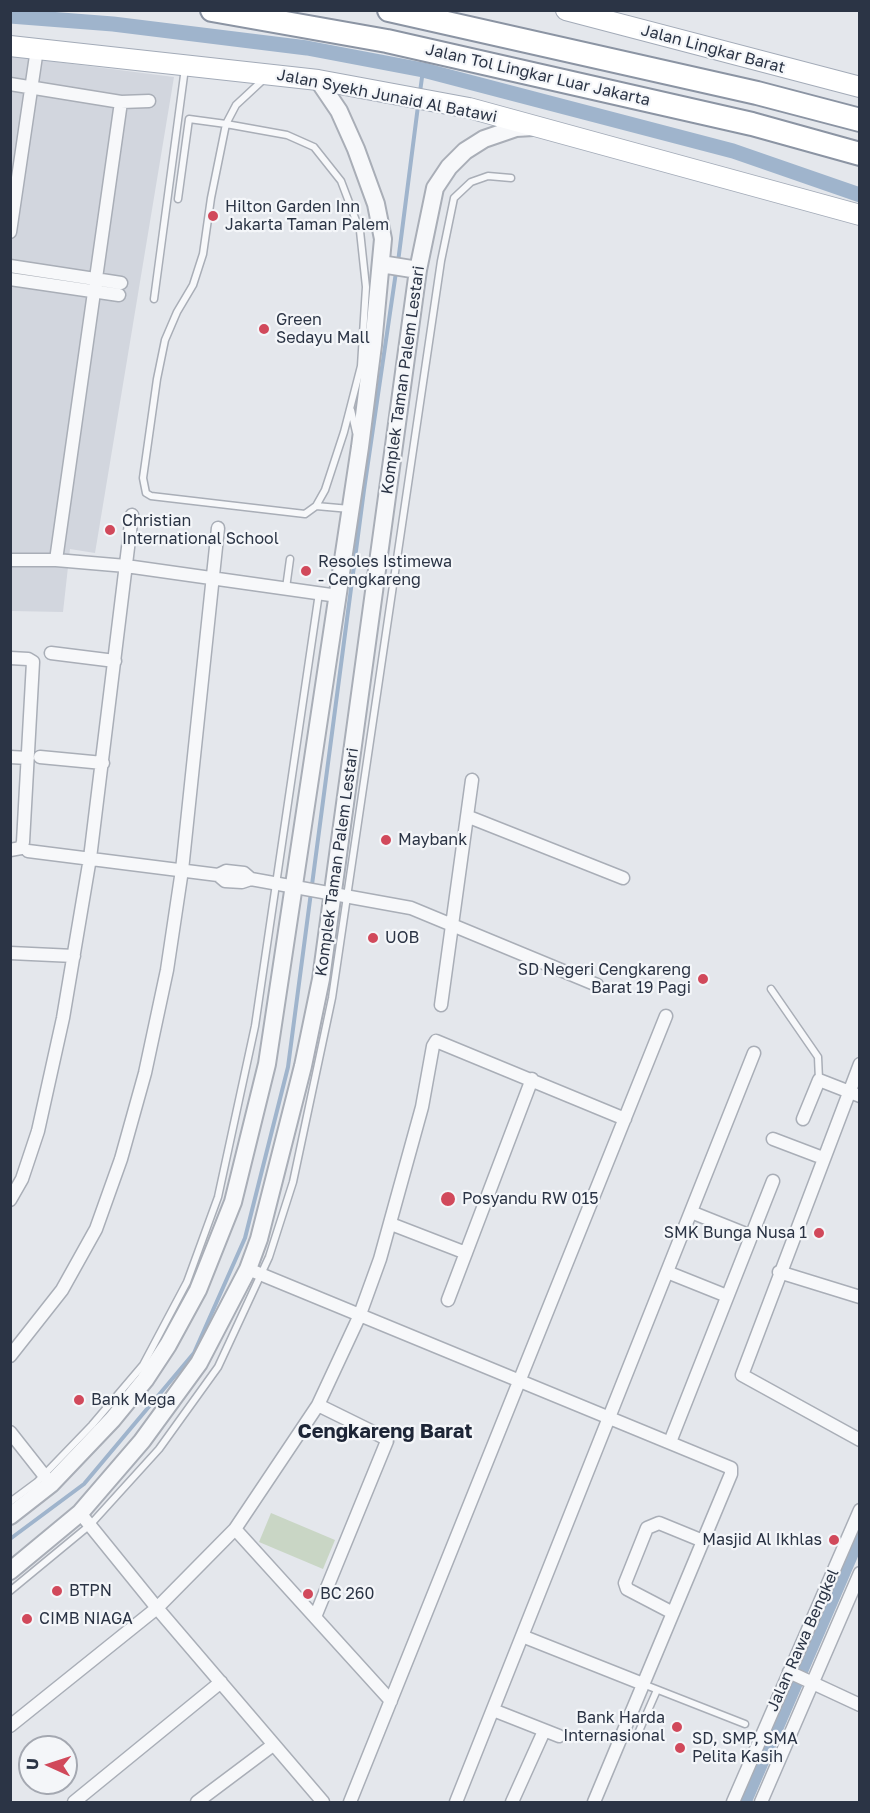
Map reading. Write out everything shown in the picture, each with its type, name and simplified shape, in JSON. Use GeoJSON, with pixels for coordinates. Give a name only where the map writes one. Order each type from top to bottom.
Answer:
{"type":"FeatureCollection","features":[{"type":"Feature","properties":{"kind":"highway","name":"Jalan Tol Lingkar Luar Jakarta"},"geometry":{"type":"LineString","coordinates":[[212,10],[398,43],[752,124],[860,154]]}},
{"type":"Feature","properties":{"kind":"highway","name":"Jalan Tol Lingkar Luar Jakarta"},"geometry":{"type":"LineString","coordinates":[[390,10],[757,93],[860,120]]}},
{"type":"Feature","properties":{"kind":"main road","name":"Jalan Lingkar Barat"},"geometry":{"type":"LineString","coordinates":[[566,10],[860,87]]}},
{"type":"Feature","properties":{"kind":"main road","name":"Jalan Syekh Junaid Al Batawi"},"geometry":{"type":"LineString","coordinates":[[10,46],[318,80],[438,102],[860,215]]}},
{"type":"Feature","properties":{"kind":"street"},"geometry":{"type":"LineString","coordinates":[[10,232],[37,49]]}},
{"type":"Feature","properties":{"kind":"street","name":"Komplek Taman Palem Lestari"},"geometry":{"type":"LineString","coordinates":[[10,1570],[85,1519],[199,1363],[255,1272],[259,1239],[303,1066],[321,979],[334,893],[399,267],[383,239],[376,204],[339,111],[318,80]]}},
{"type":"Feature","properties":{"kind":"street"},"geometry":{"type":"LineString","coordinates":[[10,84],[121,102],[149,101]]}},
{"type":"Feature","properties":{"kind":"street"},"geometry":{"type":"LineString","coordinates":[[56,560],[121,102]]}},
{"type":"Feature","properties":{"kind":"street","name":"Komplek Taman Palem Lestari"},"geometry":{"type":"LineString","coordinates":[[10,1516],[113,1419],[145,1380],[168,1345],[198,1290],[267,1064],[298,887],[360,447],[399,267],[435,188],[449,167],[465,151],[484,139],[516,128],[537,127]]}},
{"type":"Feature","properties":{"kind":"street"},"geometry":{"type":"LineString","coordinates":[[10,266],[120,289]]}},
{"type":"Feature","properties":{"kind":"street"},"geometry":{"type":"LineString","coordinates":[[10,279],[95,285]]}},
{"type":"Feature","properties":{"kind":"street"},"geometry":{"type":"LineString","coordinates":[[10,1200],[21,1179],[38,1131],[74,956],[103,763],[132,515]]}},
{"type":"Feature","properties":{"kind":"street"},"geometry":{"type":"LineString","coordinates":[[10,1356],[62,1290],[96,1229],[121,1159],[145,1073],[167,970],[182,870],[218,528]]}},
{"type":"Feature","properties":{"kind":"street"},"geometry":{"type":"LineString","coordinates":[[10,560],[56,560],[126,566],[212,576],[338,596]]}},
{"type":"Feature","properties":{"kind":"street"},"geometry":{"type":"LineString","coordinates":[[51,653],[115,662]]}},
{"type":"Feature","properties":{"kind":"street"},"geometry":{"type":"LineString","coordinates":[[10,658],[28,659],[33,662],[34,758],[23,842],[21,848],[10,850]]}},
{"type":"Feature","properties":{"kind":"street"},"geometry":{"type":"LineString","coordinates":[[10,757],[103,763]]}},
{"type":"Feature","properties":{"kind":"street"},"geometry":{"type":"LineString","coordinates":[[441,1005],[469,817],[472,780]]}},
{"type":"Feature","properties":{"kind":"street"},"geometry":{"type":"LineString","coordinates":[[469,817],[623,878]]}},
{"type":"Feature","properties":{"kind":"street"},"geometry":{"type":"LineString","coordinates":[[27,851],[218,875],[225,881],[242,882],[251,879],[397,904],[453,924],[597,985]]}},
{"type":"Feature","properties":{"kind":"street"},"geometry":{"type":"LineString","coordinates":[[10,953],[74,956]]}},
{"type":"Feature","properties":{"kind":"street"},"geometry":{"type":"LineString","coordinates":[[350,1803],[666,1016]]}},
{"type":"Feature","properties":{"kind":"street"},"geometry":{"type":"LineString","coordinates":[[10,1726],[157,1608],[235,1529],[318,1405],[359,1317],[391,1224],[422,1107],[433,1046],[436,1041],[532,1078],[625,1119]]}},
{"type":"Feature","properties":{"kind":"street"},"geometry":{"type":"LineString","coordinates":[[456,1803],[754,1053]]}},
{"type":"Feature","properties":{"kind":"street"},"geometry":{"type":"LineString","coordinates":[[860,1064],[854,1094],[823,1158],[742,1375],[860,1440]]}},
{"type":"Feature","properties":{"kind":"street"},"geometry":{"type":"LineString","coordinates":[[448,1300],[532,1078]]}},
{"type":"Feature","properties":{"kind":"street"},"geometry":{"type":"LineString","coordinates":[[803,1119],[819,1080],[854,1094]]}},
{"type":"Feature","properties":{"kind":"street"},"geometry":{"type":"LineString","coordinates":[[773,1139],[823,1158]]}},
{"type":"Feature","properties":{"kind":"street"},"geometry":{"type":"LineString","coordinates":[[670,1442],[773,1181]]}},
{"type":"Feature","properties":{"kind":"street"},"geometry":{"type":"LineString","coordinates":[[691,1212],[751,1236]]}},
{"type":"Feature","properties":{"kind":"street"},"geometry":{"type":"LineString","coordinates":[[391,1224],[466,1253]]}},
{"type":"Feature","properties":{"kind":"street"},"geometry":{"type":"LineString","coordinates":[[255,1272],[359,1317],[731,1468],[732,1474],[594,1803]]}},
{"type":"Feature","properties":{"kind":"street"},"geometry":{"type":"LineString","coordinates":[[667,1272],[727,1296]]}},
{"type":"Feature","properties":{"kind":"street"},"geometry":{"type":"LineString","coordinates":[[779,1272],[860,1297]]}},
{"type":"Feature","properties":{"kind":"street"},"geometry":{"type":"LineString","coordinates":[[315,1617],[387,1441],[386,1438],[318,1405]]}},
{"type":"Feature","properties":{"kind":"street"},"geometry":{"type":"LineString","coordinates":[[10,1432],[47,1479]]}},
{"type":"Feature","properties":{"kind":"street","name":"Jalan Rawa Bengkel"},"geometry":{"type":"LineString","coordinates":[[733,1803],[792,1674],[860,1510]]}},
{"type":"Feature","properties":{"kind":"street"},"geometry":{"type":"LineString","coordinates":[[85,1519],[157,1608],[323,1803]]}},
{"type":"Feature","properties":{"kind":"street"},"geometry":{"type":"LineString","coordinates":[[673,1613],[627,1589],[625,1583],[647,1528],[659,1523],[703,1541]]}},
{"type":"Feature","properties":{"kind":"street"},"geometry":{"type":"LineString","coordinates":[[235,1529],[391,1701]]}},
{"type":"Feature","properties":{"kind":"street","name":"Jalan Rawa Bengkel"},"geometry":{"type":"LineString","coordinates":[[761,1803],[859,1574]]}},
{"type":"Feature","properties":{"kind":"street"},"geometry":{"type":"LineString","coordinates":[[522,1636],[643,1684]]}},
{"type":"Feature","properties":{"kind":"street"},"geometry":{"type":"LineString","coordinates":[[792,1674],[860,1705]]}},
{"type":"Feature","properties":{"kind":"street"},"geometry":{"type":"LineString","coordinates":[[74,1803],[221,1682]]}},
{"type":"Feature","properties":{"kind":"street"},"geometry":{"type":"LineString","coordinates":[[493,1710],[559,1736]]}},
{"type":"Feature","properties":{"kind":"street"},"geometry":{"type":"LineString","coordinates":[[512,1803],[544,1731]]}},
{"type":"Feature","properties":{"kind":"street"},"geometry":{"type":"LineString","coordinates":[[206,1800],[273,1745]]}},
{"type":"Feature","properties":{"kind":"lane"},"geometry":{"type":"LineString","coordinates":[[154,299],[186,65]]}},
{"type":"Feature","properties":{"kind":"lane"},"geometry":{"type":"LineString","coordinates":[[178,199],[189,119],[226,124],[288,135],[314,147],[341,182],[360,231],[366,287],[361,366],[325,490],[316,506],[305,513],[151,496],[144,487],[157,379],[163,349],[177,312],[193,285],[203,255],[211,198],[226,124],[236,105],[270,74]]}},
{"type":"Feature","properties":{"kind":"lane"},"geometry":{"type":"LineString","coordinates":[[334,893],[441,261],[454,198],[471,182],[489,176],[511,178]]}},
{"type":"Feature","properties":{"kind":"lane"},"geometry":{"type":"LineString","coordinates":[[351,406],[360,447]]}},
{"type":"Feature","properties":{"kind":"lane"},"geometry":{"type":"LineString","coordinates":[[316,506],[350,509]]}},
{"type":"Feature","properties":{"kind":"lane"},"geometry":{"type":"LineString","coordinates":[[286,588],[290,559]]}},
{"type":"Feature","properties":{"kind":"lane"},"geometry":{"type":"LineString","coordinates":[[226,1200],[255,1026],[274,883],[319,593]]}},
{"type":"Feature","properties":{"kind":"lane"},"geometry":{"type":"LineString","coordinates":[[771,988],[818,1058],[819,1080]]}},
{"type":"Feature","properties":{"kind":"lane"},"geometry":{"type":"LineString","coordinates":[[10,1502],[47,1479]]}},
{"type":"Feature","properties":{"kind":"lane"},"geometry":{"type":"LineString","coordinates":[[10,1591],[85,1519]]}},
{"type":"Feature","properties":{"kind":"lane"},"geometry":{"type":"LineString","coordinates":[[643,1684],[745,1724]]}},
{"type":"Feature","properties":{"kind":"lane"},"geometry":{"type":"LineString","coordinates":[[623,1733],[636,1738],[657,1689]]}},
{"type":"Feature","properties":{"kind":"shaded area"},"geometry":{"type":"Polygon","coordinates":[[[10,56],[174,77],[95,553],[70,549],[63,612],[11,611],[10,56]]]}},
{"type":"Feature","properties":{"kind":"green space"},"geometry":{"type":"Polygon","coordinates":[[[271,1513],[335,1540],[323,1569],[259,1542],[271,1513]]]}},
{"type":"Feature","properties":{"kind":"waterway"},"geometry":{"type":"LineString","coordinates":[[10,16],[113,24],[307,48],[423,70],[733,151],[860,195]]}},
{"type":"Feature","properties":{"kind":"waterway"},"geometry":{"type":"LineString","coordinates":[[420,92],[423,70]]}},
{"type":"Feature","properties":{"kind":"waterway"},"geometry":{"type":"LineString","coordinates":[[398,262],[418,106]]}},
{"type":"Feature","properties":{"kind":"waterway"},"geometry":{"type":"LineString","coordinates":[[10,1539],[84,1484],[194,1353],[245,1238],[288,1067],[364,490],[396,272]]}},
{"type":"Feature","properties":{"kind":"waterway"},"geometry":{"type":"LineString","coordinates":[[744,1802],[860,1533]]}},
{"type":"Feature","properties":{"kind":"place","name":"Hilton Garden Inn Jakarta Taman Palem"},"geometry":{"type":"Point","coordinates":[213,216]}},
{"type":"Feature","properties":{"kind":"place","name":"Green Sedayu Mall"},"geometry":{"type":"Point","coordinates":[264,329]}},
{"type":"Feature","properties":{"kind":"place","name":"Christian International School"},"geometry":{"type":"Point","coordinates":[110,530]}},
{"type":"Feature","properties":{"kind":"place","name":"Resoles Istimewa - Cengkareng"},"geometry":{"type":"Point","coordinates":[306,571]}},
{"type":"Feature","properties":{"kind":"place","name":"Maybank"},"geometry":{"type":"Point","coordinates":[386,840]}},
{"type":"Feature","properties":{"kind":"place","name":"UOB"},"geometry":{"type":"Point","coordinates":[373,938]}},
{"type":"Feature","properties":{"kind":"place","name":"SD Negeri Cengkareng Barat 19 Pagi"},"geometry":{"type":"Point","coordinates":[703,979]}},
{"type":"Feature","properties":{"kind":"place","name":"Posyandu RW 015"},"geometry":{"type":"Point","coordinates":[448,1199]}},
{"type":"Feature","properties":{"kind":"place","name":"SMK Bunga Nusa 1"},"geometry":{"type":"Point","coordinates":[819,1233]}},
{"type":"Feature","properties":{"kind":"place","name":"Bank Mega"},"geometry":{"type":"Point","coordinates":[79,1400]}},
{"type":"Feature","properties":{"kind":"place","name":"Masjid Al Ikhlas"},"geometry":{"type":"Point","coordinates":[834,1540]}},
{"type":"Feature","properties":{"kind":"place","name":"BTPN"},"geometry":{"type":"Point","coordinates":[57,1591]}},
{"type":"Feature","properties":{"kind":"place","name":"BC 260"},"geometry":{"type":"Point","coordinates":[308,1594]}},
{"type":"Feature","properties":{"kind":"place","name":"CIMB NIAGA"},"geometry":{"type":"Point","coordinates":[27,1619]}},
{"type":"Feature","properties":{"kind":"place","name":"Bank Harda Internasional"},"geometry":{"type":"Point","coordinates":[677,1727]}},
{"type":"Feature","properties":{"kind":"place","name":"SD, SMP, SMA Pelita Kasih"},"geometry":{"type":"Point","coordinates":[680,1748]}},
{"type":"Feature","properties":{"kind":"district","name":"Cengkareng Barat"},"geometry":{"type":"Point","coordinates":[385,1432]}}]}
